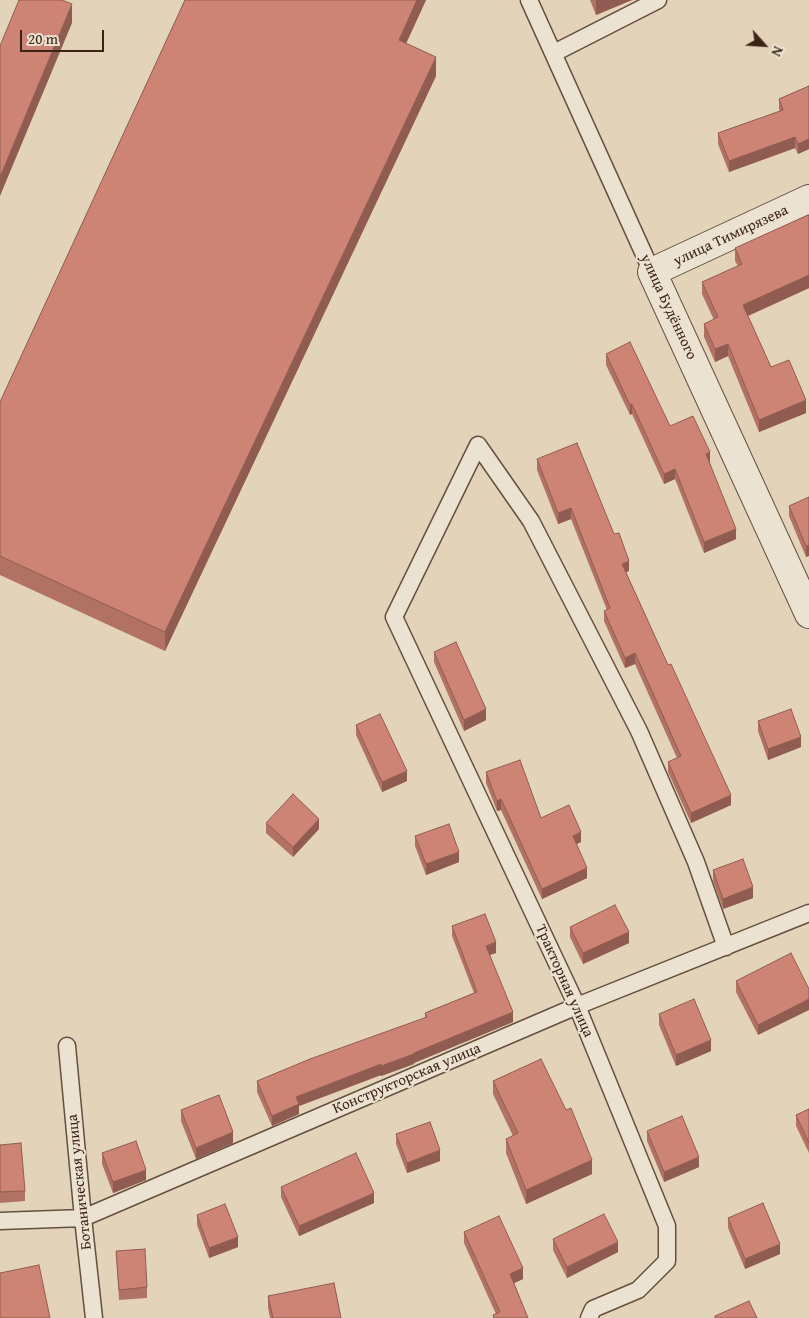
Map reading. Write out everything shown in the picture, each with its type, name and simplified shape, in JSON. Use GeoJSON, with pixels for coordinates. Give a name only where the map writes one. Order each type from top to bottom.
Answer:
{"type":"FeatureCollection","features":[{"type":"Feature","properties":{"kind":"street","name":"улица Тимирязева"},"geometry":{"type":"LineString","coordinates":[[652,272],[809,199]]}},
{"type":"Feature","properties":{"kind":"street","name":"улица Будённого"},"geometry":{"type":"LineString","coordinates":[[652,272],[809,614]]}},
{"type":"Feature","properties":{"kind":"lane","name":"улица Будённого"},"geometry":{"type":"LineString","coordinates":[[529,0],[652,272]]}},
{"type":"Feature","properties":{"kind":"lane"},"geometry":{"type":"LineString","coordinates":[[554,53],[658,0]]}},
{"type":"Feature","properties":{"kind":"lane","name":"Тракторная улица"},"geometry":{"type":"LineString","coordinates":[[588,1318],[592,1309],[638,1290],[667,1261],[667,1226],[577,1006],[394,617],[478,445],[531,521],[639,731],[696,862],[726,948]]}},
{"type":"Feature","properties":{"kind":"lane","name":"Конструкторская улица"},"geometry":{"type":"LineString","coordinates":[[0,1221],[83,1218],[577,1006],[726,948],[809,913]]}},
{"type":"Feature","properties":{"kind":"lane","name":"Ботаническая улица"},"geometry":{"type":"LineString","coordinates":[[67,1046],[94,1318]]}},
{"type":"Feature","properties":{"kind":"building"},"geometry":{"type":"Polygon","coordinates":[[[19,0],[62,0],[72,4],[0,177],[0,46],[19,0]]]}},
{"type":"Feature","properties":{"kind":"building"},"geometry":{"type":"Polygon","coordinates":[[[185,0],[417,0],[399,40],[436,57],[165,632],[0,556],[0,402],[185,0]]]}},
{"type":"Feature","properties":{"kind":"building"},"geometry":{"type":"Polygon","coordinates":[[[809,86],[809,139],[798,144],[795,137],[729,161],[718,133],[783,110],[779,99],[809,86]]]}},
{"type":"Feature","properties":{"kind":"building"},"geometry":{"type":"Polygon","coordinates":[[[808,215],[809,275],[743,305],[771,367],[789,360],[806,400],[759,420],[728,344],[715,349],[704,324],[718,317],[702,282],[742,264],[735,248],[808,215]]]}},
{"type":"Feature","properties":{"kind":"building"},"geometry":{"type":"Polygon","coordinates":[[[630,342],[670,426],[693,416],[710,452],[706,454],[736,529],[704,542],[675,469],[664,474],[632,404],[630,405],[606,354],[630,342]]]}},
{"type":"Feature","properties":{"kind":"building"},"geometry":{"type":"Polygon","coordinates":[[[577,443],[614,534],[619,533],[629,561],[622,564],[668,665],[671,664],[731,795],[691,813],[668,762],[681,756],[635,653],[625,658],[604,611],[610,608],[571,508],[558,513],[537,459],[577,443]]]}},
{"type":"Feature","properties":{"kind":"building"},"geometry":{"type":"Polygon","coordinates":[[[809,497],[809,545],[806,546],[789,506],[809,497]]]}},
{"type":"Feature","properties":{"kind":"building"},"geometry":{"type":"Polygon","coordinates":[[[456,642],[486,709],[464,720],[434,652],[456,642]]]}},
{"type":"Feature","properties":{"kind":"building"},"geometry":{"type":"Polygon","coordinates":[[[791,709],[801,737],[768,749],[758,721],[791,709]]]}},
{"type":"Feature","properties":{"kind":"building"},"geometry":{"type":"Polygon","coordinates":[[[380,714],[407,771],[382,782],[356,725],[380,714]]]}},
{"type":"Feature","properties":{"kind":"building"},"geometry":{"type":"Polygon","coordinates":[[[520,760],[541,818],[569,805],[581,832],[573,836],[587,868],[542,889],[501,799],[497,801],[486,772],[520,760]]]}},
{"type":"Feature","properties":{"kind":"building"},"geometry":{"type":"Polygon","coordinates":[[[293,794],[319,819],[293,847],[266,823],[293,794]]]}},
{"type":"Feature","properties":{"kind":"building"},"geometry":{"type":"Polygon","coordinates":[[[449,824],[459,852],[426,864],[415,836],[449,824]]]}},
{"type":"Feature","properties":{"kind":"building"},"geometry":{"type":"Polygon","coordinates":[[[743,859],[753,887],[723,899],[713,870],[743,859]]]}},
{"type":"Feature","properties":{"kind":"building"},"geometry":{"type":"Polygon","coordinates":[[[615,905],[629,932],[583,953],[570,927],[615,905]]]}},
{"type":"Feature","properties":{"kind":"building"},"geometry":{"type":"Polygon","coordinates":[[[485,914],[496,942],[486,946],[513,1012],[414,1054],[381,1066],[381,1064],[296,1097],[299,1104],[272,1116],[257,1081],[310,1059],[427,1017],[425,1013],[477,992],[452,926],[485,914]]]}},
{"type":"Feature","properties":{"kind":"building"},"geometry":{"type":"Polygon","coordinates":[[[791,953],[809,989],[809,999],[758,1025],[736,981],[791,953]]]}},
{"type":"Feature","properties":{"kind":"building"},"geometry":{"type":"Polygon","coordinates":[[[694,999],[711,1040],[676,1055],[659,1014],[694,999]]]}},
{"type":"Feature","properties":{"kind":"building"},"geometry":{"type":"Polygon","coordinates":[[[541,1059],[566,1110],[571,1108],[592,1160],[526,1190],[506,1139],[518,1133],[493,1081],[541,1059]]]}},
{"type":"Feature","properties":{"kind":"building"},"geometry":{"type":"Polygon","coordinates":[[[219,1095],[233,1132],[196,1148],[181,1110],[219,1095]]]}},
{"type":"Feature","properties":{"kind":"building"},"geometry":{"type":"Polygon","coordinates":[[[809,1109],[809,1143],[796,1115],[809,1109]]]}},
{"type":"Feature","properties":{"kind":"building"},"geometry":{"type":"Polygon","coordinates":[[[682,1116],[699,1157],[664,1172],[647,1131],[682,1116]]]}},
{"type":"Feature","properties":{"kind":"building"},"geometry":{"type":"Polygon","coordinates":[[[430,1122],[440,1150],[407,1163],[396,1134],[430,1122]]]}},
{"type":"Feature","properties":{"kind":"building"},"geometry":{"type":"Polygon","coordinates":[[[136,1141],[146,1170],[113,1182],[102,1153],[136,1141]]]}},
{"type":"Feature","properties":{"kind":"building"},"geometry":{"type":"Polygon","coordinates":[[[21,1143],[25,1191],[0,1192],[0,1145],[21,1143]]]}},
{"type":"Feature","properties":{"kind":"building"},"geometry":{"type":"Polygon","coordinates":[[[356,1153],[374,1193],[299,1226],[281,1187],[356,1153]]]}},
{"type":"Feature","properties":{"kind":"building"},"geometry":{"type":"Polygon","coordinates":[[[763,1203],[780,1244],[745,1259],[728,1218],[763,1203]]]}},
{"type":"Feature","properties":{"kind":"building"},"geometry":{"type":"Polygon","coordinates":[[[225,1204],[238,1237],[209,1248],[197,1215],[225,1204]]]}},
{"type":"Feature","properties":{"kind":"building"},"geometry":{"type":"Polygon","coordinates":[[[604,1214],[618,1242],[567,1267],[553,1239],[604,1214]]]}},
{"type":"Feature","properties":{"kind":"building"},"geometry":{"type":"Polygon","coordinates":[[[499,1216],[523,1268],[510,1274],[528,1318],[494,1318],[493,1315],[500,1312],[464,1232],[499,1216]]]}},
{"type":"Feature","properties":{"kind":"building"},"geometry":{"type":"Polygon","coordinates":[[[145,1249],[147,1287],[119,1290],[116,1251],[145,1249]]]}},
{"type":"Feature","properties":{"kind":"building"},"geometry":{"type":"Polygon","coordinates":[[[39,1265],[50,1318],[0,1318],[0,1273],[39,1265]]]}},
{"type":"Feature","properties":{"kind":"building"},"geometry":{"type":"Polygon","coordinates":[[[334,1283],[341,1318],[273,1318],[268,1296],[334,1283]]]}},
{"type":"Feature","properties":{"kind":"building"},"geometry":{"type":"Polygon","coordinates":[[[749,1301],[757,1318],[715,1318],[715,1316],[749,1301]]]}}]}
